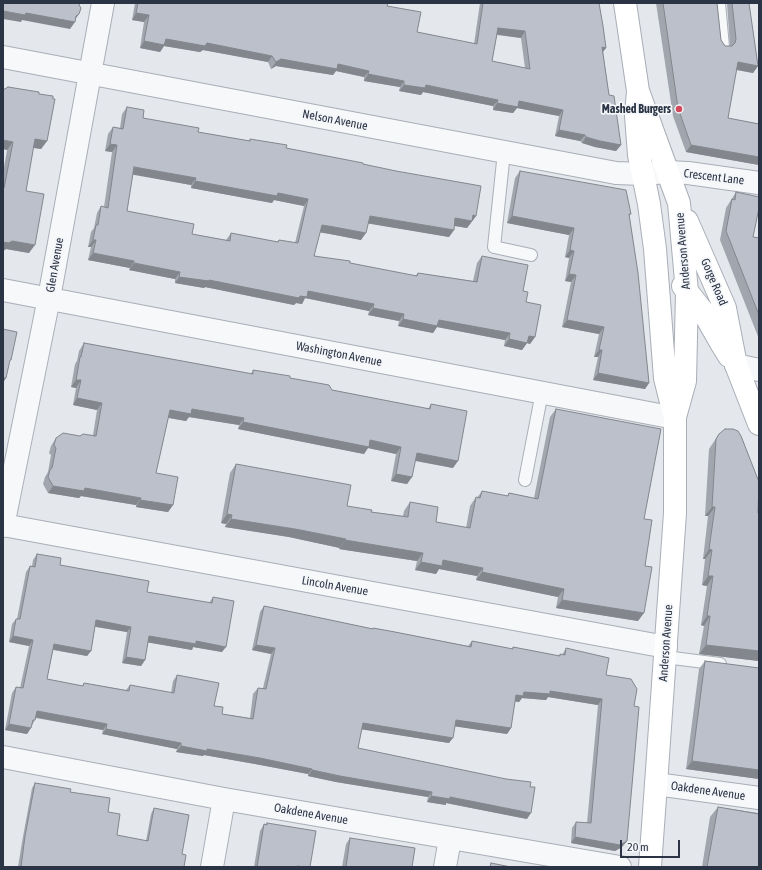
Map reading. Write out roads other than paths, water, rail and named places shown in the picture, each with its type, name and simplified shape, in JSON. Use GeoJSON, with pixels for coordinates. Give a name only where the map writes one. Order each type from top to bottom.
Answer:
{"type":"FeatureCollection","features":[{"type":"Feature","properties":{"kind":"main road","name":"Anderson Avenue"},"geometry":{"type":"LineString","coordinates":[[625,3],[638,91],[679,203],[687,292],[685,382],[675,418]]}},
{"type":"Feature","properties":{"kind":"main road","name":"Anderson Avenue"},"geometry":{"type":"LineString","coordinates":[[638,91],[636,116],[639,155],[649,204],[655,249],[665,378],[675,418],[675,513],[650,867]]}},
{"type":"Feature","properties":{"kind":"main road","name":"Gorge Road"},"geometry":{"type":"LineString","coordinates":[[679,203],[726,308],[736,365],[759,424]]}},
{"type":"Feature","properties":{"kind":"main road","name":"Gorge Road"},"geometry":{"type":"LineString","coordinates":[[655,249],[704,313],[721,343],[736,365]]}},
{"type":"Feature","properties":{"kind":"street","name":"Glen Avenue"},"geometry":{"type":"LineString","coordinates":[[3,526],[49,298],[103,3]]}},
{"type":"Feature","properties":{"kind":"street","name":"Nelson Avenue"},"geometry":{"type":"LineString","coordinates":[[3,57],[616,173],[642,174],[668,172]]}},
{"type":"Feature","properties":{"kind":"street","name":"Crescent Lane"},"geometry":{"type":"LineString","coordinates":[[668,172],[703,174],[759,183]]}},
{"type":"Feature","properties":{"kind":"street","name":"Washington Avenue"},"geometry":{"type":"LineString","coordinates":[[3,290],[675,418]]}},
{"type":"Feature","properties":{"kind":"street"},"geometry":{"type":"LineString","coordinates":[[736,365],[759,370]]}},
{"type":"Feature","properties":{"kind":"street","name":"Lincoln Avenue"},"geometry":{"type":"LineString","coordinates":[[3,526],[666,652]]}},
{"type":"Feature","properties":{"kind":"street","name":"Oakdene Avenue"},"geometry":{"type":"LineString","coordinates":[[3,757],[224,799],[620,867]]}},
{"type":"Feature","properties":{"kind":"street","name":"Oakdene Avenue"},"geometry":{"type":"LineString","coordinates":[[656,784],[759,798]]}},
{"type":"Feature","properties":{"kind":"street"},"geometry":{"type":"LineString","coordinates":[[212,867],[224,799]]}},
{"type":"Feature","properties":{"kind":"street"},"geometry":{"type":"LineString","coordinates":[[445,867],[450,839]]}},
{"type":"Feature","properties":{"kind":"lane"},"geometry":{"type":"LineString","coordinates":[[719,3],[723,47]]}},
{"type":"Feature","properties":{"kind":"lane"},"geometry":{"type":"LineString","coordinates":[[504,152],[494,247],[531,254]]}},
{"type":"Feature","properties":{"kind":"lane"},"geometry":{"type":"LineString","coordinates":[[524,480],[542,392]]}},
{"type":"Feature","properties":{"kind":"lane"},"geometry":{"type":"LineString","coordinates":[[666,652],[729,665]]}},
{"type":"Feature","properties":{"kind":"place","name":"Mashed Burgers"},"geometry":{"type":"Point","coordinates":[679,109]}}]}
